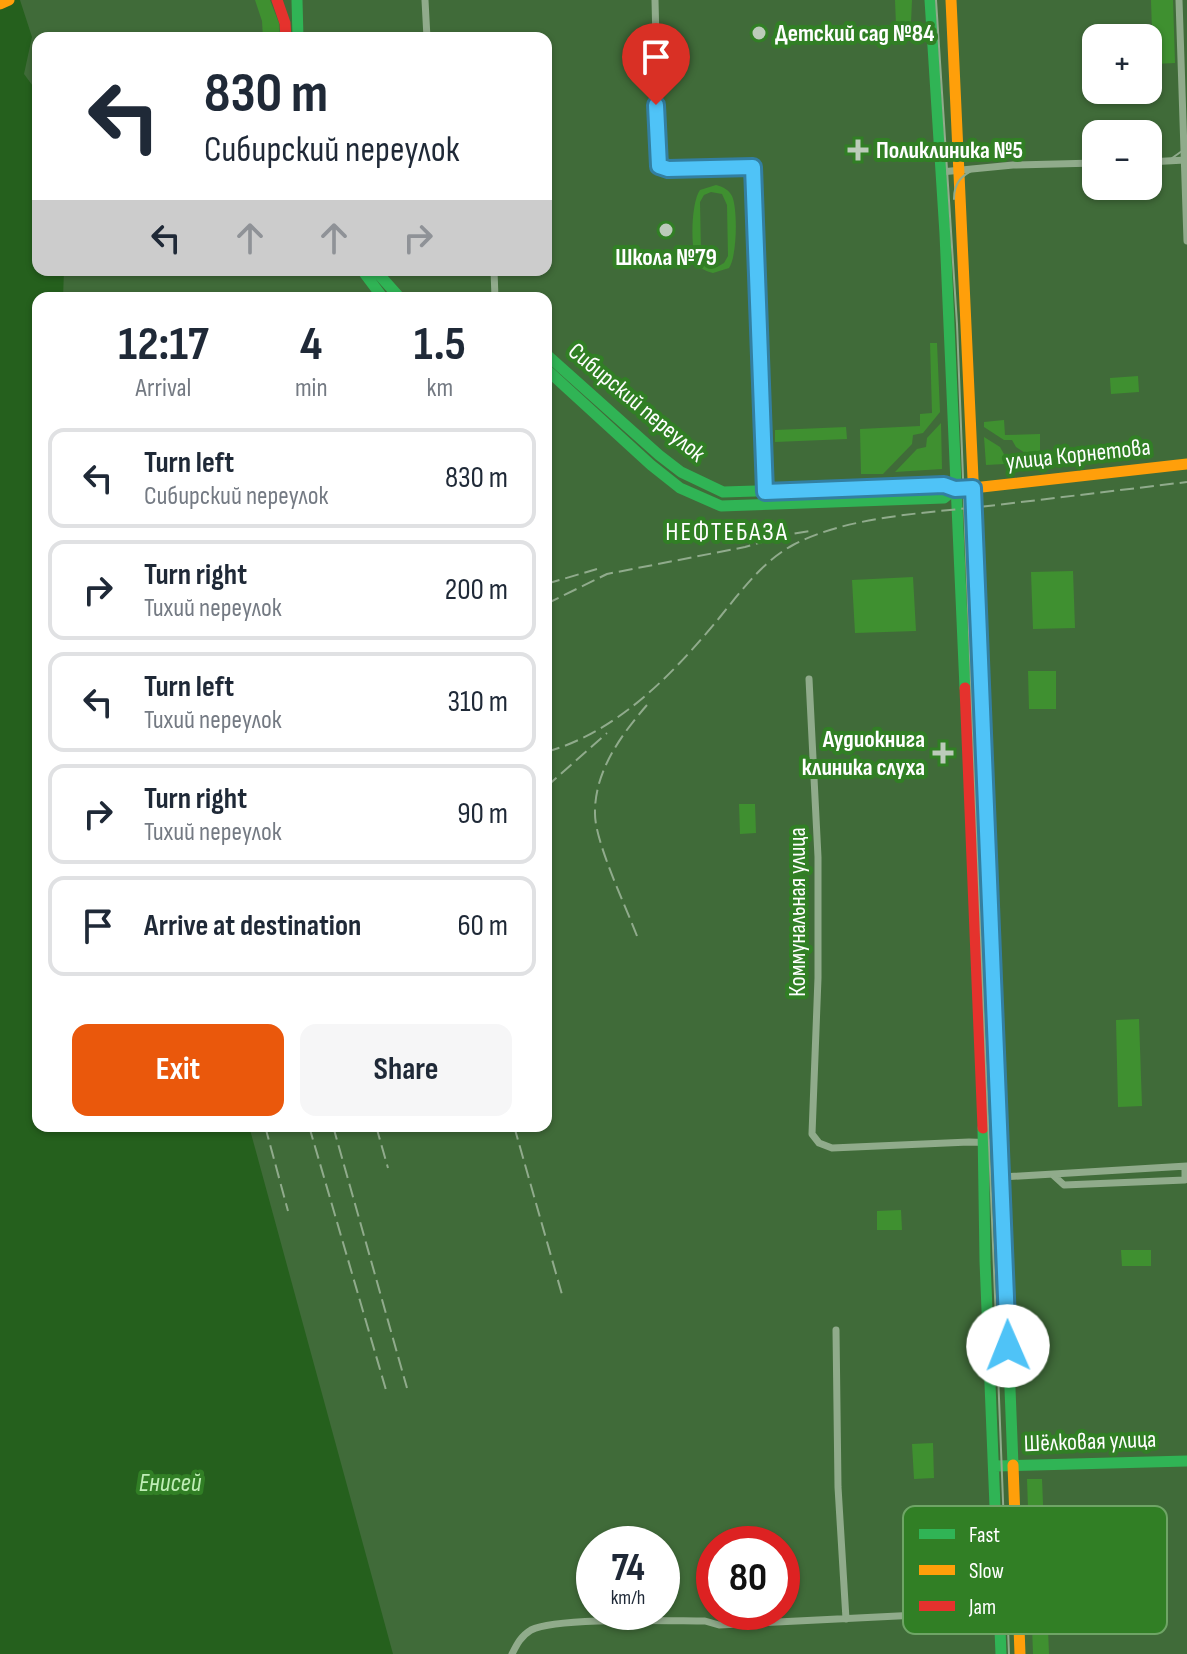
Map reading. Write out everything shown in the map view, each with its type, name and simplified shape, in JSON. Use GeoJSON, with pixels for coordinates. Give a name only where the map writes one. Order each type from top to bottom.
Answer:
{"type":"FeatureCollection","features":[{"type":"Feature","properties":{"kind":"main road"},"geometry":{"type":"LineString","coordinates":[[0,4],[9,0]]}},
{"type":"Feature","properties":{"kind":"main road"},"geometry":{"type":"LineString","coordinates":[[277,0],[286,32]]}},
{"type":"Feature","properties":{"kind":"main road"},"geometry":{"type":"LineString","coordinates":[[297,0],[298,32]]}},
{"type":"Feature","properties":{"kind":"main road"},"geometry":{"type":"LineString","coordinates":[[930,0],[945,234],[971,817],[996,1506]]}},
{"type":"Feature","properties":{"kind":"main road"},"geometry":{"type":"LineString","coordinates":[[951,0],[965,169],[973,488],[1013,1506]]}},
{"type":"Feature","properties":{"kind":"main road"},"geometry":{"type":"LineString","coordinates":[[376,278],[393,292]]}},
{"type":"Feature","properties":{"kind":"main road","name":"Сибирский переулок"},"geometry":{"type":"LineString","coordinates":[[552,358],[681,472],[723,492],[765,498]]}},
{"type":"Feature","properties":{"kind":"main road","name":"Сибирский переулок"},"geometry":{"type":"LineString","coordinates":[[552,374],[680,488],[721,506],[765,498],[944,485],[955,489]]}},
{"type":"Feature","properties":{"kind":"main road","name":"улица Корнетова"},"geometry":{"type":"LineString","coordinates":[[955,489],[1187,464]]}},
{"type":"Feature","properties":{"kind":"main road","name":"Шёлковая улица"},"geometry":{"type":"LineString","coordinates":[[994,1466],[1187,1461]]}},
{"type":"Feature","properties":{"kind":"main road"},"geometry":{"type":"LineString","coordinates":[[1001,1634],[1001,1654]]}},
{"type":"Feature","properties":{"kind":"main road"},"geometry":{"type":"LineString","coordinates":[[1019,1634],[1020,1654]]}},
{"type":"Feature","properties":{"kind":"street"},"geometry":{"type":"LineString","coordinates":[[425,0],[427,32]]}},
{"type":"Feature","properties":{"kind":"street"},"geometry":{"type":"LineString","coordinates":[[655,0],[659,166],[668,169],[753,167],[765,498]]}},
{"type":"Feature","properties":{"kind":"street"},"geometry":{"type":"LineString","coordinates":[[1179,0],[1187,241]]}},
{"type":"Feature","properties":{"kind":"street"},"geometry":{"type":"LineString","coordinates":[[1162,161],[1185,160]]}},
{"type":"Feature","properties":{"kind":"street"},"geometry":{"type":"LineString","coordinates":[[939,172],[1082,164]]}},
{"type":"Feature","properties":{"kind":"street","name":"Коммунальная улица"},"geometry":{"type":"LineString","coordinates":[[809,679],[818,845],[818,992],[812,1134],[819,1143],[832,1148],[983,1143]]}},
{"type":"Feature","properties":{"kind":"street"},"geometry":{"type":"LineString","coordinates":[[983,1143],[1001,1143]]}},
{"type":"Feature","properties":{"kind":"street"},"geometry":{"type":"LineString","coordinates":[[1002,1177],[1186,1166],[1185,1180],[1159,1182],[1064,1185],[1053,1175]]}},
{"type":"Feature","properties":{"kind":"street"},"geometry":{"type":"LineString","coordinates":[[836,1330],[838,1487],[846,1619]]}},
{"type":"Feature","properties":{"kind":"street"},"geometry":{"type":"LineString","coordinates":[[512,1654],[520,1639],[533,1629],[562,1624],[705,1621],[719,1625],[903,1616]]}},
{"type":"Feature","properties":{"kind":"shaded area"},"geometry":{"type":"Polygon","coordinates":[[[255,0],[270,0],[280,32],[263,32],[255,0]]]}},
{"type":"Feature","properties":{"kind":"shaded area"},"geometry":{"type":"Polygon","coordinates":[[[895,0],[912,0],[911,23],[896,25],[895,0]]]}},
{"type":"Feature","properties":{"kind":"shaded area"},"geometry":{"type":"Polygon","coordinates":[[[1151,0],[1173,0],[1175,63],[1162,64],[1162,24],[1152,24],[1151,0]]]}},
{"type":"Feature","properties":{"kind":"shaded area"},"geometry":{"type":"Polygon","coordinates":[[[716,185],[727,190],[734,202],[736,233],[732,262],[729,268],[713,273],[700,266],[693,247],[693,215],[700,190],[716,185]],[[711,192],[704,195],[700,202],[701,254],[706,264],[717,267],[728,256],[727,205],[722,194],[711,192]]]}},
{"type":"Feature","properties":{"kind":"shaded area"},"geometry":{"type":"Polygon","coordinates":[[[930,343],[937,343],[940,412],[923,433],[913,435],[912,444],[883,474],[861,474],[860,429],[920,426],[920,414],[932,413],[930,343]]]}},
{"type":"Feature","properties":{"kind":"shaded area"},"geometry":{"type":"Polygon","coordinates":[[[1138,376],[1139,392],[1111,394],[1110,378],[1138,376]]]}},
{"type":"Feature","properties":{"kind":"shaded area"},"geometry":{"type":"Polygon","coordinates":[[[1004,420],[1005,435],[1040,434],[1040,463],[1016,447],[1012,440],[1004,440],[984,427],[984,422],[1004,420]]]}},
{"type":"Feature","properties":{"kind":"shaded area"},"geometry":{"type":"Polygon","coordinates":[[[941,423],[942,469],[895,472],[917,449],[926,447],[927,438],[941,423]]]}},
{"type":"Feature","properties":{"kind":"shaded area"},"geometry":{"type":"Polygon","coordinates":[[[846,427],[847,439],[775,442],[775,430],[846,427]]]}},
{"type":"Feature","properties":{"kind":"shaded area"},"geometry":{"type":"Polygon","coordinates":[[[984,437],[1000,447],[1005,456],[1012,455],[1024,463],[986,465],[984,437]]]}},
{"type":"Feature","properties":{"kind":"shaded area"},"geometry":{"type":"Polygon","coordinates":[[[1073,571],[1075,628],[1033,629],[1031,572],[1073,571]]]}},
{"type":"Feature","properties":{"kind":"shaded area"},"geometry":{"type":"Polygon","coordinates":[[[913,577],[916,631],[855,633],[852,580],[913,577]]]}},
{"type":"Feature","properties":{"kind":"shaded area"},"geometry":{"type":"Polygon","coordinates":[[[1028,671],[1056,671],[1056,709],[1029,709],[1028,671]]]}},
{"type":"Feature","properties":{"kind":"shaded area"},"geometry":{"type":"Polygon","coordinates":[[[739,804],[755,804],[756,833],[740,834],[739,804]]]}},
{"type":"Feature","properties":{"kind":"shaded area"},"geometry":{"type":"Polygon","coordinates":[[[1139,1019],[1142,1106],[1118,1107],[1116,1020],[1139,1019]]]}},
{"type":"Feature","properties":{"kind":"shaded area"},"geometry":{"type":"Polygon","coordinates":[[[901,1210],[902,1230],[877,1230],[877,1211],[901,1210]]]}},
{"type":"Feature","properties":{"kind":"shaded area"},"geometry":{"type":"Polygon","coordinates":[[[1121,1250],[1151,1250],[1151,1266],[1122,1266],[1121,1250]]]}},
{"type":"Feature","properties":{"kind":"shaded area"},"geometry":{"type":"Polygon","coordinates":[[[933,1443],[934,1478],[914,1479],[912,1444],[933,1443]]]}},
{"type":"Feature","properties":{"kind":"shaded area"},"geometry":{"type":"Polygon","coordinates":[[[1027,1479],[1042,1479],[1043,1506],[1028,1506],[1027,1479]]]}},
{"type":"Feature","properties":{"kind":"shaded area"},"geometry":{"type":"Polygon","coordinates":[[[1032,1634],[1048,1634],[1049,1654],[1033,1654],[1032,1634]]]}},
{"type":"Feature","properties":{"kind":"water","name":"Енисей"},"geometry":{"type":"Polygon","coordinates":[[[0,0],[20,0],[32,37],[24,74],[32,85],[32,276],[64,276],[63,292],[32,292],[32,1132],[251,1132],[393,1654],[0,1654],[0,0]]]}},
{"type":"Feature","properties":{"kind":"tram line"},"geometry":{"type":"LineString","coordinates":[[936,0],[957,324],[1003,1506]]}},
{"type":"Feature","properties":{"kind":"tram line"},"geometry":{"type":"LineString","coordinates":[[1168,161],[1182,151],[1185,144]]}},
{"type":"Feature","properties":{"kind":"tram line"},"geometry":{"type":"LineString","coordinates":[[954,199],[960,180],[977,168]]}},
{"type":"Feature","properties":{"kind":"tram line"},"geometry":{"type":"LineString","coordinates":[[1008,1634],[1009,1654]]}},
{"type":"Feature","properties":{"kind":"railway"},"geometry":{"type":"LineString","coordinates":[[552,750],[597,730],[643,698],[684,659],[762,568],[793,545],[814,535],[888,517],[1187,482]]}},
{"type":"Feature","properties":{"kind":"railway"},"geometry":{"type":"LineString","coordinates":[[552,601],[607,574],[810,531]]}},
{"type":"Feature","properties":{"kind":"railway"},"geometry":{"type":"LineString","coordinates":[[552,582],[597,569]]}},
{"type":"Feature","properties":{"kind":"railway"},"geometry":{"type":"LineString","coordinates":[[637,936],[605,857],[595,814],[604,769],[619,742],[647,705]]}},
{"type":"Feature","properties":{"kind":"railway"},"geometry":{"type":"LineString","coordinates":[[552,782],[607,733]]}},
{"type":"Feature","properties":{"kind":"railway"},"geometry":{"type":"LineString","coordinates":[[267,1132],[288,1211]]}},
{"type":"Feature","properties":{"kind":"railway"},"geometry":{"type":"LineString","coordinates":[[311,1132],[386,1390]]}},
{"type":"Feature","properties":{"kind":"railway"},"geometry":{"type":"LineString","coordinates":[[335,1132],[407,1388]]}},
{"type":"Feature","properties":{"kind":"railway"},"geometry":{"type":"LineString","coordinates":[[378,1132],[388,1168]]}},
{"type":"Feature","properties":{"kind":"railway"},"geometry":{"type":"LineString","coordinates":[[516,1132],[563,1298]]}},
{"type":"Feature","properties":{"kind":"traffic: fast"},"geometry":{"type":"LineString","coordinates":[[297,0],[298,32]]}},
{"type":"Feature","properties":{"kind":"traffic: fast"},"geometry":{"type":"LineString","coordinates":[[930,0],[945,234],[965,688]]}},
{"type":"Feature","properties":{"kind":"traffic: fast"},"geometry":{"type":"LineString","coordinates":[[366,276],[378,292]]}},
{"type":"Feature","properties":{"kind":"traffic: fast"},"geometry":{"type":"LineString","coordinates":[[380,276],[395,292]]}},
{"type":"Feature","properties":{"kind":"traffic: fast"},"geometry":{"type":"LineString","coordinates":[[552,359],[659,455],[681,472],[723,492],[944,485],[955,489],[973,488]]}},
{"type":"Feature","properties":{"kind":"traffic: fast"},"geometry":{"type":"LineString","coordinates":[[552,374],[680,488],[721,506],[944,498],[955,489]]}},
{"type":"Feature","properties":{"kind":"traffic: fast"},"geometry":{"type":"LineString","coordinates":[[982,674],[1013,1465]]}},
{"type":"Feature","properties":{"kind":"traffic: fast"},"geometry":{"type":"LineString","coordinates":[[983,1128],[995,1506]]}},
{"type":"Feature","properties":{"kind":"traffic: fast"},"geometry":{"type":"LineString","coordinates":[[994,1466],[1187,1461]]}},
{"type":"Feature","properties":{"kind":"traffic: fast"},"geometry":{"type":"LineString","coordinates":[[1000,1634],[1001,1654]]}},
{"type":"Feature","properties":{"kind":"traffic: slow"},"geometry":{"type":"LineString","coordinates":[[0,4],[9,0]]}},
{"type":"Feature","properties":{"kind":"traffic: slow"},"geometry":{"type":"LineString","coordinates":[[951,0],[982,674]]}},
{"type":"Feature","properties":{"kind":"traffic: slow"},"geometry":{"type":"LineString","coordinates":[[973,488],[1187,464]]}},
{"type":"Feature","properties":{"kind":"traffic: slow"},"geometry":{"type":"LineString","coordinates":[[1013,1465],[1015,1506]]}},
{"type":"Feature","properties":{"kind":"traffic: slow"},"geometry":{"type":"LineString","coordinates":[[1019,1634],[1020,1654]]}},
{"type":"Feature","properties":{"kind":"traffic: jam"},"geometry":{"type":"LineString","coordinates":[[277,0],[286,32]]}},
{"type":"Feature","properties":{"kind":"traffic: jam"},"geometry":{"type":"LineString","coordinates":[[965,688],[983,1128]]}},
{"type":"Feature","properties":{"kind":"place","name":"Детский сад №84"},"geometry":{"type":"Point","coordinates":[759,33]}},
{"type":"Feature","properties":{"kind":"place","name":"Поликлиника №5"},"geometry":{"type":"Point","coordinates":[858,150]}},
{"type":"Feature","properties":{"kind":"place","name":"Школа №79"},"geometry":{"type":"Point","coordinates":[666,230]}},
{"type":"Feature","properties":{"kind":"place","name":"Аудиокнига клиника слуха"},"geometry":{"type":"Point","coordinates":[943,753]}},
{"type":"Feature","properties":{"kind":"district","name":"НЕФТЕБАЗА"},"geometry":{"type":"Point","coordinates":[727,531]}},
{"type":"Feature","properties":{"kind":"route"},"geometry":{"type":"LineString","coordinates":[[656,105],[659,166],[668,169],[753,167],[765,492],[944,485],[955,489],[973,488],[1008,1346]]}}]}
